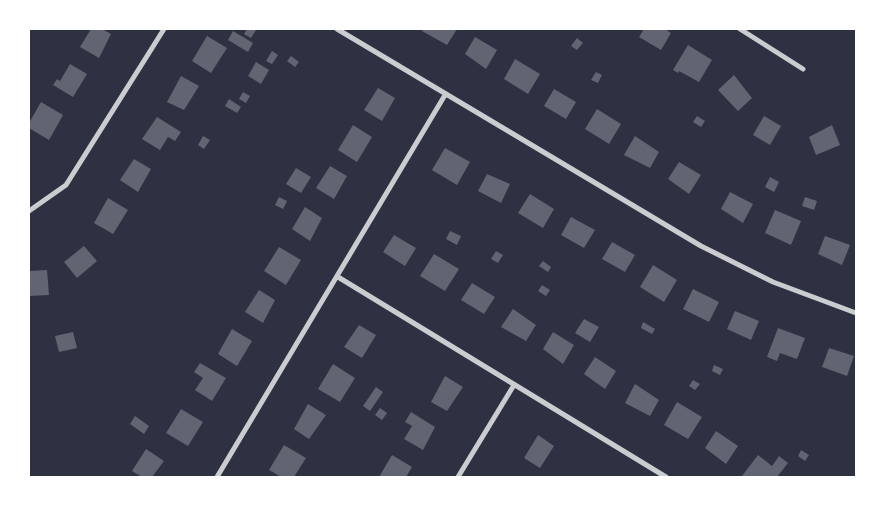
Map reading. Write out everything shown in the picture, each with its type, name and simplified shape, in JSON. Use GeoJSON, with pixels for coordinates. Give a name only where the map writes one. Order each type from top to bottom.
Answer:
{"type":"FeatureCollection","features":[{"type":"Feature","properties":{"kind":"street"},"geometry":{"type":"LineString","coordinates":[[29,211],[66,186],[164,29]]}},
{"type":"Feature","properties":{"kind":"street"},"geometry":{"type":"LineString","coordinates":[[337,29],[445,95],[729,262],[773,282],[856,313]]}},
{"type":"Feature","properties":{"kind":"street"},"geometry":{"type":"LineString","coordinates":[[740,29],[803,69]]}},
{"type":"Feature","properties":{"kind":"street"},"geometry":{"type":"LineString","coordinates":[[217,477],[338,278],[445,95]]}},
{"type":"Feature","properties":{"kind":"street"},"geometry":{"type":"LineString","coordinates":[[338,278],[666,477]]}},
{"type":"Feature","properties":{"kind":"street"},"geometry":{"type":"LineString","coordinates":[[458,477],[514,385]]}},
{"type":"Feature","properties":{"kind":"building"},"geometry":{"type":"Polygon","coordinates":[[[91,29],[102,29],[111,34],[99,58],[80,47],[91,29]]]}},
{"type":"Feature","properties":{"kind":"building"},"geometry":{"type":"Polygon","coordinates":[[[247,29],[256,30],[251,38],[244,34],[247,29]]]}},
{"type":"Feature","properties":{"kind":"building"},"geometry":{"type":"Polygon","coordinates":[[[423,29],[457,29],[447,45],[422,31],[423,29]]]}},
{"type":"Feature","properties":{"kind":"building"},"geometry":{"type":"Polygon","coordinates":[[[644,29],[665,29],[671,33],[661,50],[639,37],[644,29]]]}},
{"type":"Feature","properties":{"kind":"building"},"geometry":{"type":"Polygon","coordinates":[[[233,31],[253,43],[248,52],[228,40],[233,31]]]}},
{"type":"Feature","properties":{"kind":"building"},"geometry":{"type":"Polygon","coordinates":[[[207,36],[227,48],[211,73],[192,61],[207,36]]]}},
{"type":"Feature","properties":{"kind":"building"},"geometry":{"type":"Polygon","coordinates":[[[475,37],[497,50],[486,69],[465,54],[475,37]]]}},
{"type":"Feature","properties":{"kind":"building"},"geometry":{"type":"Polygon","coordinates":[[[577,38],[583,43],[577,50],[571,46],[577,38]]]}},
{"type":"Feature","properties":{"kind":"building"},"geometry":{"type":"Polygon","coordinates":[[[688,45],[712,60],[699,82],[679,71],[678,73],[673,70],[688,45]]]}},
{"type":"Feature","properties":{"kind":"building"},"geometry":{"type":"Polygon","coordinates":[[[272,51],[278,55],[272,64],[266,61],[272,51]]]}},
{"type":"Feature","properties":{"kind":"building"},"geometry":{"type":"Polygon","coordinates":[[[291,56],[299,62],[295,67],[287,61],[291,56]]]}},
{"type":"Feature","properties":{"kind":"building"},"geometry":{"type":"Polygon","coordinates":[[[515,59],[540,74],[528,94],[504,79],[515,59]]]}},
{"type":"Feature","properties":{"kind":"building"},"geometry":{"type":"Polygon","coordinates":[[[256,62],[269,70],[261,84],[248,76],[256,62]]]}},
{"type":"Feature","properties":{"kind":"building"},"geometry":{"type":"Polygon","coordinates":[[[70,64],[87,74],[73,97],[53,85],[57,79],[60,81],[70,64]]]}},
{"type":"Feature","properties":{"kind":"building"},"geometry":{"type":"Polygon","coordinates":[[[596,72],[602,75],[598,83],[591,80],[596,72]]]}},
{"type":"Feature","properties":{"kind":"building"},"geometry":{"type":"Polygon","coordinates":[[[734,75],[752,98],[738,111],[718,90],[734,75]]]}},
{"type":"Feature","properties":{"kind":"building"},"geometry":{"type":"Polygon","coordinates":[[[181,76],[199,86],[184,110],[167,102],[181,76]]]}},
{"type":"Feature","properties":{"kind":"building"},"geometry":{"type":"Polygon","coordinates":[[[378,88],[395,98],[382,121],[364,110],[378,88]]]}},
{"type":"Feature","properties":{"kind":"building"},"geometry":{"type":"Polygon","coordinates":[[[554,89],[576,102],[566,119],[544,106],[554,89]]]}},
{"type":"Feature","properties":{"kind":"building"},"geometry":{"type":"Polygon","coordinates":[[[243,92],[250,96],[246,103],[239,99],[243,92]]]}},
{"type":"Feature","properties":{"kind":"building"},"geometry":{"type":"Polygon","coordinates":[[[229,99],[241,107],[237,113],[225,106],[229,99]]]}},
{"type":"Feature","properties":{"kind":"building"},"geometry":{"type":"Polygon","coordinates":[[[41,102],[63,115],[49,140],[29,128],[29,123],[41,102]]]}},
{"type":"Feature","properties":{"kind":"building"},"geometry":{"type":"Polygon","coordinates":[[[597,109],[621,124],[609,144],[585,129],[597,109]]]}},
{"type":"Feature","properties":{"kind":"building"},"geometry":{"type":"Polygon","coordinates":[[[697,116],[705,121],[701,127],[693,122],[697,116]]]}},
{"type":"Feature","properties":{"kind":"building"},"geometry":{"type":"Polygon","coordinates":[[[764,116],[781,126],[770,145],[753,135],[764,116]]]}},
{"type":"Feature","properties":{"kind":"building"},"geometry":{"type":"Polygon","coordinates":[[[157,117],[181,132],[175,141],[168,137],[160,150],[142,139],[157,117]]]}},
{"type":"Feature","properties":{"kind":"building"},"geometry":{"type":"Polygon","coordinates":[[[353,125],[372,137],[357,162],[338,150],[353,125]]]}},
{"type":"Feature","properties":{"kind":"building"},"geometry":{"type":"Polygon","coordinates":[[[832,125],[840,145],[816,155],[809,137],[832,125]]]}},
{"type":"Feature","properties":{"kind":"building"},"geometry":{"type":"Polygon","coordinates":[[[203,136],[210,140],[204,149],[198,145],[203,136]]]}},
{"type":"Feature","properties":{"kind":"building"},"geometry":{"type":"Polygon","coordinates":[[[635,136],[659,152],[650,168],[624,155],[635,136]]]}},
{"type":"Feature","properties":{"kind":"building"},"geometry":{"type":"Polygon","coordinates":[[[445,148],[470,162],[457,185],[432,170],[445,148]]]}},
{"type":"Feature","properties":{"kind":"building"},"geometry":{"type":"Polygon","coordinates":[[[134,159],[151,169],[138,192],[120,180],[134,159]]]}},
{"type":"Feature","properties":{"kind":"building"},"geometry":{"type":"Polygon","coordinates":[[[679,162],[701,175],[689,194],[668,179],[679,162]]]}},
{"type":"Feature","properties":{"kind":"building"},"geometry":{"type":"Polygon","coordinates":[[[330,166],[347,176],[334,199],[316,188],[330,166]]]}},
{"type":"Feature","properties":{"kind":"building"},"geometry":{"type":"Polygon","coordinates":[[[296,168],[311,177],[301,193],[286,184],[296,168]]]}},
{"type":"Feature","properties":{"kind":"building"},"geometry":{"type":"Polygon","coordinates":[[[487,174],[510,184],[501,203],[478,191],[487,174]]]}},
{"type":"Feature","properties":{"kind":"building"},"geometry":{"type":"Polygon","coordinates":[[[770,177],[779,182],[774,192],[765,187],[770,177]]]}},
{"type":"Feature","properties":{"kind":"building"},"geometry":{"type":"Polygon","coordinates":[[[730,192],[753,204],[743,223],[721,209],[730,192]]]}},
{"type":"Feature","properties":{"kind":"building"},"geometry":{"type":"Polygon","coordinates":[[[530,194],[554,209],[543,228],[518,213],[530,194]]]}},
{"type":"Feature","properties":{"kind":"building"},"geometry":{"type":"Polygon","coordinates":[[[279,197],[287,201],[283,209],[275,205],[279,197]]]}},
{"type":"Feature","properties":{"kind":"building"},"geometry":{"type":"Polygon","coordinates":[[[805,197],[817,201],[814,210],[802,206],[805,197]]]}},
{"type":"Feature","properties":{"kind":"building"},"geometry":{"type":"Polygon","coordinates":[[[108,198],[128,210],[113,234],[94,223],[108,198]]]}},
{"type":"Feature","properties":{"kind":"building"},"geometry":{"type":"Polygon","coordinates":[[[305,207],[322,218],[310,241],[292,229],[305,207]]]}},
{"type":"Feature","properties":{"kind":"building"},"geometry":{"type":"Polygon","coordinates":[[[775,210],[801,221],[791,245],[765,233],[775,210]]]}},
{"type":"Feature","properties":{"kind":"building"},"geometry":{"type":"Polygon","coordinates":[[[571,217],[595,230],[584,248],[561,235],[571,217]]]}},
{"type":"Feature","properties":{"kind":"building"},"geometry":{"type":"Polygon","coordinates":[[[450,231],[461,236],[457,245],[446,239],[450,231]]]}},
{"type":"Feature","properties":{"kind":"building"},"geometry":{"type":"Polygon","coordinates":[[[394,235],[416,248],[405,266],[383,252],[394,235]]]}},
{"type":"Feature","properties":{"kind":"building"},"geometry":{"type":"Polygon","coordinates":[[[825,236],[850,245],[842,265],[818,254],[825,236]]]}},
{"type":"Feature","properties":{"kind":"building"},"geometry":{"type":"Polygon","coordinates":[[[612,242],[635,255],[625,272],[602,259],[612,242]]]}},
{"type":"Feature","properties":{"kind":"building"},"geometry":{"type":"Polygon","coordinates":[[[84,246],[97,261],[77,278],[64,262],[84,246]]]}},
{"type":"Feature","properties":{"kind":"building"},"geometry":{"type":"Polygon","coordinates":[[[279,247],[301,260],[286,285],[264,271],[279,247]]]}},
{"type":"Feature","properties":{"kind":"building"},"geometry":{"type":"Polygon","coordinates":[[[496,251],[503,255],[498,263],[491,259],[496,251]]]}},
{"type":"Feature","properties":{"kind":"building"},"geometry":{"type":"Polygon","coordinates":[[[434,254],[459,269],[445,291],[420,276],[434,254]]]}},
{"type":"Feature","properties":{"kind":"building"},"geometry":{"type":"Polygon","coordinates":[[[543,261],[551,267],[548,272],[539,266],[543,261]]]}},
{"type":"Feature","properties":{"kind":"building"},"geometry":{"type":"Polygon","coordinates":[[[653,265],[677,280],[664,302],[640,287],[653,265]]]}},
{"type":"Feature","properties":{"kind":"building"},"geometry":{"type":"Polygon","coordinates":[[[47,270],[49,295],[29,296],[29,271],[47,270]]]}},
{"type":"Feature","properties":{"kind":"building"},"geometry":{"type":"Polygon","coordinates":[[[472,283],[495,297],[484,314],[461,300],[472,283]]]}},
{"type":"Feature","properties":{"kind":"building"},"geometry":{"type":"Polygon","coordinates":[[[542,285],[550,290],[546,296],[538,291],[542,285]]]}},
{"type":"Feature","properties":{"kind":"building"},"geometry":{"type":"Polygon","coordinates":[[[693,289],[719,302],[709,322],[683,309],[693,289]]]}},
{"type":"Feature","properties":{"kind":"building"},"geometry":{"type":"Polygon","coordinates":[[[259,290],[275,300],[263,323],[245,312],[259,290]]]}},
{"type":"Feature","properties":{"kind":"building"},"geometry":{"type":"Polygon","coordinates":[[[513,309],[536,325],[526,341],[501,327],[513,309]]]}},
{"type":"Feature","properties":{"kind":"building"},"geometry":{"type":"Polygon","coordinates":[[[735,311],[759,321],[751,340],[727,329],[735,311]]]}},
{"type":"Feature","properties":{"kind":"building"},"geometry":{"type":"Polygon","coordinates":[[[584,319],[599,327],[590,342],[575,333],[584,319]]]}},
{"type":"Feature","properties":{"kind":"building"},"geometry":{"type":"Polygon","coordinates":[[[643,322],[655,329],[652,334],[641,328],[643,322]]]}},
{"type":"Feature","properties":{"kind":"building"},"geometry":{"type":"Polygon","coordinates":[[[359,325],[376,335],[362,358],[344,347],[359,325]]]}},
{"type":"Feature","properties":{"kind":"building"},"geometry":{"type":"Polygon","coordinates":[[[778,328],[805,338],[797,359],[780,353],[777,361],[767,357],[778,328]]]}},
{"type":"Feature","properties":{"kind":"building"},"geometry":{"type":"Polygon","coordinates":[[[232,329],[252,341],[237,366],[218,354],[232,329]]]}},
{"type":"Feature","properties":{"kind":"building"},"geometry":{"type":"Polygon","coordinates":[[[73,332],[77,348],[59,352],[55,336],[73,332]]]}},
{"type":"Feature","properties":{"kind":"building"},"geometry":{"type":"Polygon","coordinates":[[[553,332],[574,345],[563,364],[543,349],[553,332]]]}},
{"type":"Feature","properties":{"kind":"building"},"geometry":{"type":"Polygon","coordinates":[[[829,348],[854,356],[847,376],[822,367],[829,348]]]}},
{"type":"Feature","properties":{"kind":"building"},"geometry":{"type":"Polygon","coordinates":[[[595,357],[616,371],[605,389],[584,374],[595,357]]]}},
{"type":"Feature","properties":{"kind":"building"},"geometry":{"type":"Polygon","coordinates":[[[200,363],[226,378],[212,401],[195,390],[203,378],[194,372],[200,363]]]}},
{"type":"Feature","properties":{"kind":"building"},"geometry":{"type":"Polygon","coordinates":[[[333,364],[355,378],[340,402],[318,389],[333,364]]]}},
{"type":"Feature","properties":{"kind":"building"},"geometry":{"type":"Polygon","coordinates":[[[714,365],[723,369],[720,375],[712,371],[714,365]]]}},
{"type":"Feature","properties":{"kind":"building"},"geometry":{"type":"Polygon","coordinates":[[[445,376],[463,387],[447,411],[431,402],[445,376]]]}},
{"type":"Feature","properties":{"kind":"building"},"geometry":{"type":"Polygon","coordinates":[[[693,380],[700,384],[695,390],[689,386],[693,380]]]}},
{"type":"Feature","properties":{"kind":"building"},"geometry":{"type":"Polygon","coordinates":[[[635,384],[659,400],[650,416],[625,403],[635,384]]]}},
{"type":"Feature","properties":{"kind":"building"},"geometry":{"type":"Polygon","coordinates":[[[376,387],[383,392],[370,411],[363,406],[376,387]]]}},
{"type":"Feature","properties":{"kind":"building"},"geometry":{"type":"Polygon","coordinates":[[[677,402],[702,417],[688,439],[664,425],[677,402]]]}},
{"type":"Feature","properties":{"kind":"building"},"geometry":{"type":"Polygon","coordinates":[[[308,404],[326,415],[309,439],[294,429],[308,404]]]}},
{"type":"Feature","properties":{"kind":"building"},"geometry":{"type":"Polygon","coordinates":[[[380,408],[387,413],[382,420],[375,415],[380,408]]]}},
{"type":"Feature","properties":{"kind":"building"},"geometry":{"type":"Polygon","coordinates":[[[181,409],[203,422],[188,446],[166,433],[181,409]]]}},
{"type":"Feature","properties":{"kind":"building"},"geometry":{"type":"Polygon","coordinates":[[[411,412],[435,427],[423,450],[404,439],[412,426],[405,422],[411,412]]]}},
{"type":"Feature","properties":{"kind":"building"},"geometry":{"type":"Polygon","coordinates":[[[135,416],[149,426],[144,434],[130,424],[135,416]]]}},
{"type":"Feature","properties":{"kind":"building"},"geometry":{"type":"Polygon","coordinates":[[[716,431],[738,446],[726,464],[705,448],[716,431]]]}},
{"type":"Feature","properties":{"kind":"building"},"geometry":{"type":"Polygon","coordinates":[[[538,435],[554,446],[540,468],[524,458],[538,435]]]}},
{"type":"Feature","properties":{"kind":"building"},"geometry":{"type":"Polygon","coordinates":[[[284,445],[306,458],[294,477],[281,477],[269,470],[284,445]]]}},
{"type":"Feature","properties":{"kind":"building"},"geometry":{"type":"Polygon","coordinates":[[[146,449],[164,461],[152,477],[142,477],[132,471],[146,449]]]}},
{"type":"Feature","properties":{"kind":"building"},"geometry":{"type":"Polygon","coordinates":[[[801,450],[809,455],[805,461],[798,456],[801,450]]]}},
{"type":"Feature","properties":{"kind":"building"},"geometry":{"type":"Polygon","coordinates":[[[392,455],[412,467],[406,477],[379,477],[392,455]]]}},
{"type":"Feature","properties":{"kind":"building"},"geometry":{"type":"Polygon","coordinates":[[[758,455],[772,466],[779,456],[788,463],[777,477],[742,476],[758,455]]]}}]}
